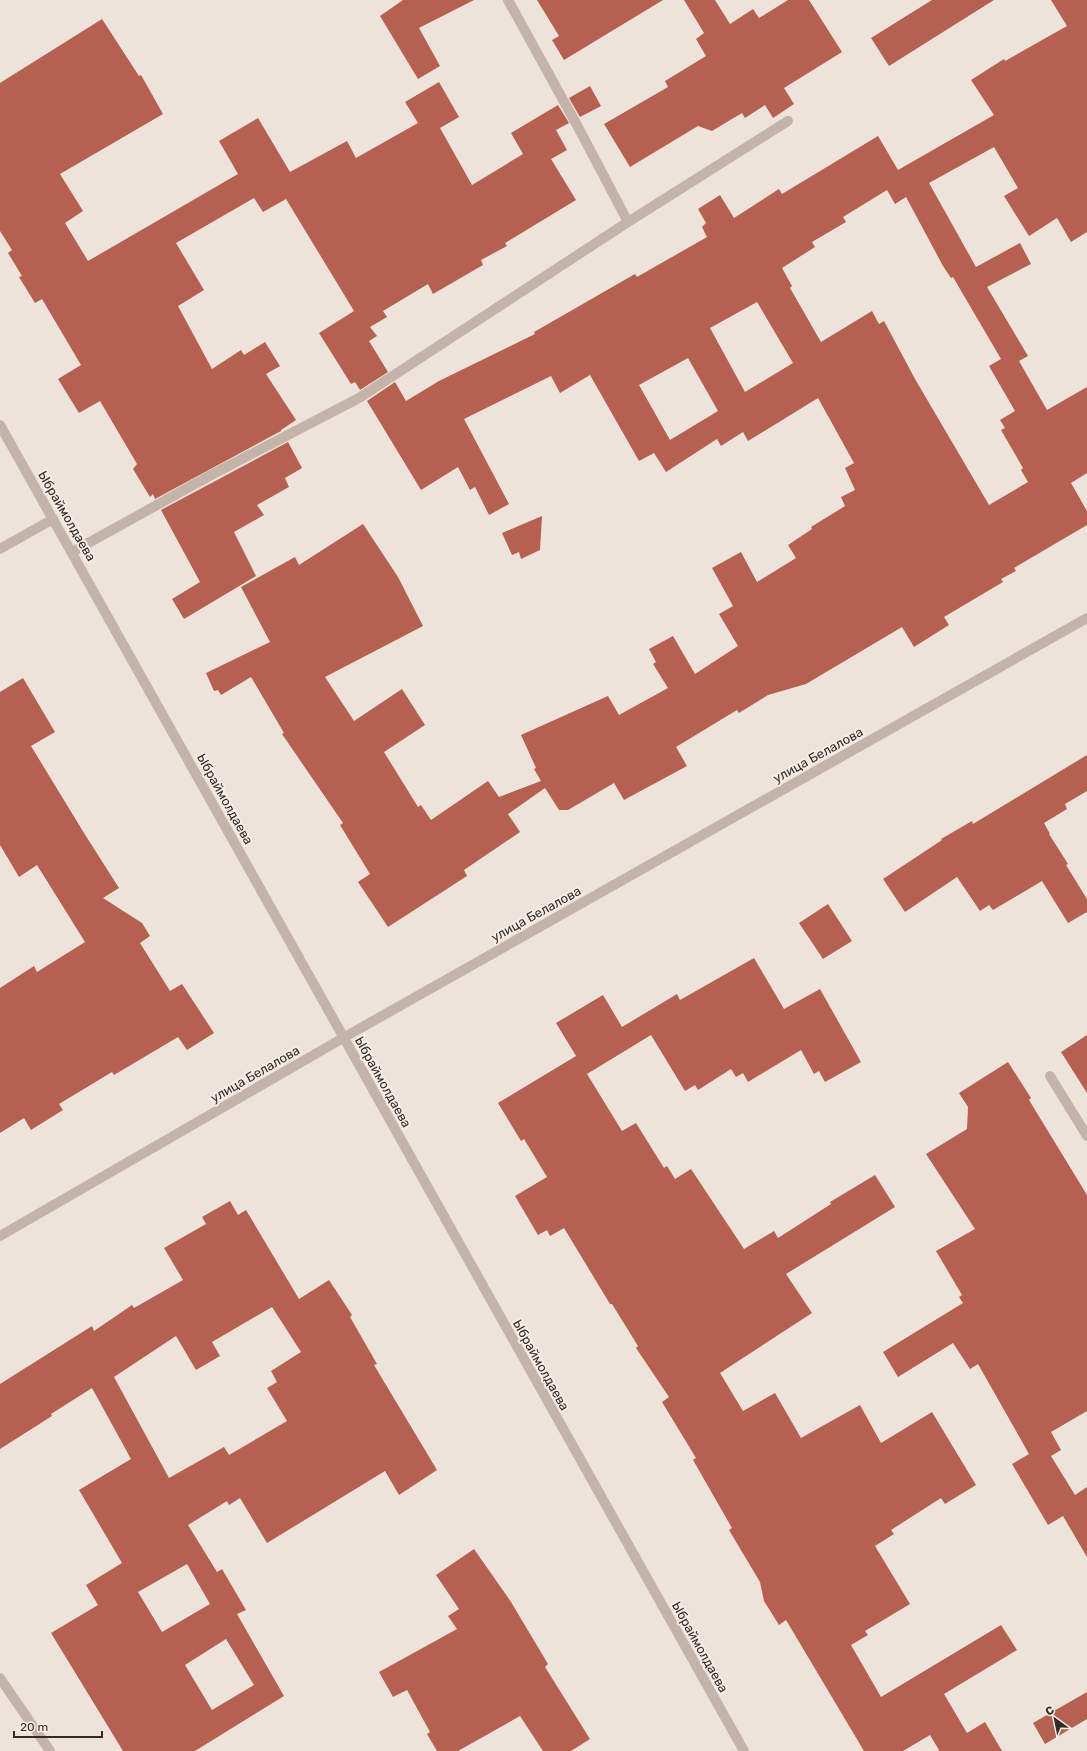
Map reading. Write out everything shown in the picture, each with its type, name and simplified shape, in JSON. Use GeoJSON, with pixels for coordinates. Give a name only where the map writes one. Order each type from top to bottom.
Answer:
{"type":"FeatureCollection","features":[{"type":"Feature","properties":{"kind":"street"},"geometry":{"type":"LineString","coordinates":[[508,0],[628,222]]}},
{"type":"Feature","properties":{"kind":"street"},"geometry":{"type":"LineString","coordinates":[[72,552],[213,474],[359,398],[628,222],[788,120]]}},
{"type":"Feature","properties":{"kind":"street","name":"Ыбраймолдаева"},"geometry":{"type":"LineString","coordinates":[[0,425],[744,1751]]}},
{"type":"Feature","properties":{"kind":"street"},"geometry":{"type":"LineString","coordinates":[[0,549],[53,519]]}},
{"type":"Feature","properties":{"kind":"street","name":"улица Белалова"},"geometry":{"type":"LineString","coordinates":[[0,1236],[343,1038],[1087,618]]}},
{"type":"Feature","properties":{"kind":"street"},"geometry":{"type":"LineString","coordinates":[[1050,1076],[1087,1136]]}},
{"type":"Feature","properties":{"kind":"street"},"geometry":{"type":"LineString","coordinates":[[0,1678],[50,1751]]}},
{"type":"Feature","properties":{"kind":"building"},"geometry":{"type":"Polygon","coordinates":[[[403,0],[474,0],[419,28],[440,66],[418,79],[380,16],[403,0]]]}},
{"type":"Feature","properties":{"kind":"building"},"geometry":{"type":"Polygon","coordinates":[[[537,0],[663,0],[564,60],[552,40],[559,36],[537,0]]]}},
{"type":"Feature","properties":{"kind":"building"},"geometry":{"type":"Polygon","coordinates":[[[684,0],[715,0],[730,24],[753,9],[759,18],[788,0],[809,0],[842,52],[784,88],[794,104],[773,118],[765,105],[745,118],[742,113],[712,131],[698,126],[630,167],[604,124],[668,87],[665,81],[706,56],[696,39],[704,33],[684,0]]]}},
{"type":"Feature","properties":{"kind":"building"},"geometry":{"type":"Polygon","coordinates":[[[932,0],[994,0],[889,66],[871,38],[932,0]]]}},
{"type":"Feature","properties":{"kind":"building"},"geometry":{"type":"Polygon","coordinates":[[[1051,0],[1087,0],[1087,232],[1071,242],[1057,218],[1029,236],[1004,196],[1018,188],[994,147],[929,183],[976,267],[1020,243],[1031,264],[987,287],[1028,356],[1019,361],[1047,410],[1087,387],[1087,473],[1071,483],[1087,511],[1087,525],[1014,568],[1016,571],[1001,579],[1003,582],[944,617],[949,625],[914,647],[902,627],[806,684],[768,695],[739,713],[737,710],[676,747],[687,766],[624,800],[614,783],[568,810],[559,810],[545,788],[508,814],[520,832],[464,870],[467,876],[388,927],[358,882],[370,874],[340,825],[343,823],[282,734],[284,733],[251,677],[221,695],[218,690],[214,691],[206,673],[270,642],[241,587],[295,557],[299,565],[363,524],[398,577],[423,626],[325,677],[354,721],[402,689],[425,725],[384,752],[418,807],[421,805],[431,820],[488,781],[499,797],[541,781],[534,769],[536,768],[521,735],[608,696],[619,715],[668,688],[653,664],[656,662],[649,649],[673,636],[695,674],[738,646],[719,614],[733,606],[712,568],[741,552],[757,582],[796,558],[788,545],[812,529],[811,527],[845,506],[841,497],[855,490],[845,468],[854,463],[818,398],[748,441],[743,432],[721,446],[717,439],[666,472],[654,453],[639,461],[590,375],[560,393],[551,376],[464,419],[509,504],[489,515],[475,487],[470,490],[458,467],[421,490],[367,401],[395,382],[406,401],[439,381],[535,334],[534,332],[635,274],[637,277],[707,237],[702,227],[706,223],[698,209],[720,195],[734,218],[779,189],[782,194],[878,136],[898,170],[994,115],[971,80],[1004,59],[1005,61],[1067,26],[1051,0]],[[887,190],[843,217],[846,222],[812,242],[815,247],[782,268],[792,286],[790,288],[821,342],[872,311],[879,324],[884,321],[915,379],[989,505],[1028,482],[1021,470],[1023,468],[1001,430],[1005,428],[1000,420],[1015,411],[989,366],[1001,359],[953,277],[951,278],[943,266],[906,197],[895,204],[887,190]],[[757,302],[710,328],[745,392],[793,363],[757,302]],[[688,358],[639,385],[670,440],[718,411],[688,358]]]}},
{"type":"Feature","properties":{"kind":"building"},"geometry":{"type":"Polygon","coordinates":[[[102,19],[139,76],[141,75],[163,114],[60,174],[83,211],[65,223],[88,261],[238,174],[219,141],[258,118],[290,172],[347,141],[356,158],[418,123],[405,102],[439,82],[459,117],[440,128],[472,185],[523,154],[511,133],[558,105],[569,123],[556,130],[567,150],[551,159],[576,200],[505,243],[507,246],[481,260],[483,265],[433,294],[428,284],[383,311],[387,317],[370,327],[377,336],[369,341],[388,372],[360,390],[355,382],[351,384],[319,333],[354,311],[286,199],[263,212],[254,198],[176,243],[204,290],[178,306],[212,369],[241,350],[244,355],[265,342],[280,366],[266,374],[296,420],[281,431],[155,499],[153,494],[150,497],[133,469],[137,464],[100,401],[79,413],[58,379],[81,365],[42,299],[35,303],[19,277],[22,276],[8,253],[12,250],[0,231],[0,83],[102,19]]]}},
{"type":"Feature","properties":{"kind":"building"},"geometry":{"type":"Polygon","coordinates":[[[590,86],[601,106],[580,117],[569,98],[590,86]]]}},
{"type":"Feature","properties":{"kind":"building"},"geometry":{"type":"Polygon","coordinates":[[[288,442],[302,468],[285,478],[289,487],[257,505],[264,515],[234,532],[256,576],[184,619],[172,599],[200,582],[161,510],[288,442]]]}},
{"type":"Feature","properties":{"kind":"building"},"geometry":{"type":"Polygon","coordinates":[[[542,516],[540,550],[521,559],[519,552],[512,555],[502,533],[542,516]]]}},
{"type":"Feature","properties":{"kind":"building"},"geometry":{"type":"Polygon","coordinates":[[[23,678],[55,732],[31,746],[119,888],[103,898],[142,923],[150,936],[140,943],[170,991],[182,984],[214,1033],[187,1050],[178,1037],[114,1075],[112,1072],[59,1104],[63,1110],[31,1130],[24,1118],[0,1133],[0,988],[34,966],[37,972],[85,942],[37,865],[19,877],[0,845],[0,692],[23,678]]]}},
{"type":"Feature","properties":{"kind":"building"},"geometry":{"type":"Polygon","coordinates":[[[1087,755],[1087,791],[1065,804],[1067,809],[1044,823],[1049,834],[1068,864],[1066,865],[1087,899],[1087,912],[1068,923],[1042,881],[993,910],[989,905],[980,911],[957,877],[905,912],[883,879],[942,840],[941,839],[972,821],[973,824],[1087,755]]]}},
{"type":"Feature","properties":{"kind":"building"},"geometry":{"type":"Polygon","coordinates":[[[828,904],[852,941],[823,959],[799,923],[828,904]]]}},
{"type":"Feature","properties":{"kind":"building"},"geometry":{"type":"Polygon","coordinates":[[[754,958],[784,1009],[820,989],[861,1062],[825,1082],[819,1071],[814,1074],[801,1050],[748,1082],[743,1073],[736,1077],[731,1069],[698,1090],[695,1085],[685,1091],[651,1035],[587,1074],[556,1023],[603,995],[622,1027],[677,994],[680,1000],[754,958]]]}},
{"type":"Feature","properties":{"kind":"building"},"geometry":{"type":"Polygon","coordinates":[[[1087,1035],[1087,1093],[1061,1052],[1087,1035]]]}},
{"type":"Feature","properties":{"kind":"building"},"geometry":{"type":"Polygon","coordinates":[[[576,1056],[622,1131],[636,1123],[664,1168],[667,1166],[675,1179],[691,1169],[744,1249],[774,1231],[778,1238],[831,1204],[830,1202],[875,1175],[895,1207],[786,1274],[812,1313],[720,1373],[743,1411],[775,1393],[801,1438],[860,1405],[881,1443],[932,1412],[976,1485],[945,1504],[941,1498],[891,1530],[894,1534],[875,1546],[910,1604],[865,1631],[868,1635],[851,1645],[881,1697],[1001,1625],[1017,1650],[944,1694],[967,1733],[985,1722],[1002,1751],[938,1751],[939,1750],[930,1735],[903,1751],[864,1751],[786,1620],[779,1625],[764,1601],[760,1582],[729,1530],[732,1528],[693,1460],[696,1458],[662,1402],[669,1397],[636,1348],[638,1346],[612,1304],[610,1304],[564,1228],[550,1236],[547,1230],[538,1235],[515,1196],[547,1177],[524,1139],[521,1141],[498,1103],[576,1056]]]}},
{"type":"Feature","properties":{"kind":"building"},"geometry":{"type":"Polygon","coordinates":[[[1008,1062],[1031,1098],[1029,1100],[1087,1195],[1087,1411],[1051,1432],[1061,1450],[1051,1456],[1075,1495],[1087,1487],[1087,1557],[1063,1516],[1048,1525],[1012,1464],[1029,1454],[978,1364],[970,1369],[953,1343],[898,1377],[883,1352],[963,1303],[959,1297],[962,1295],[936,1251],[975,1229],[926,1154],[967,1129],[968,1107],[959,1093],[1008,1062]]]}},
{"type":"Feature","properties":{"kind":"building"},"geometry":{"type":"Polygon","coordinates":[[[230,1201],[238,1215],[246,1210],[299,1299],[329,1280],[352,1315],[350,1317],[377,1364],[374,1365],[437,1470],[399,1495],[385,1471],[267,1543],[240,1498],[229,1505],[227,1501],[188,1525],[217,1572],[222,1569],[246,1610],[237,1614],[284,1696],[195,1751],[123,1751],[51,1633],[98,1605],[86,1585],[122,1563],[79,1490],[131,1459],[92,1388],[51,1414],[52,1416],[0,1449],[0,1384],[92,1326],[94,1331],[132,1305],[134,1308],[183,1280],[164,1248],[206,1224],[202,1217],[230,1201]],[[272,1307],[212,1342],[220,1356],[196,1370],[176,1336],[114,1377],[169,1478],[224,1447],[229,1455],[287,1421],[267,1388],[277,1382],[271,1371],[301,1352],[272,1307]],[[187,1564],[138,1592],[162,1632],[210,1604],[187,1564]],[[226,1639],[185,1665],[212,1710],[254,1685],[226,1639]]]}},
{"type":"Feature","properties":{"kind":"building"},"geometry":{"type":"Polygon","coordinates":[[[474,1549],[511,1602],[548,1664],[545,1667],[590,1739],[571,1751],[543,1751],[520,1716],[458,1751],[437,1751],[427,1734],[430,1732],[407,1690],[393,1697],[379,1672],[457,1629],[448,1616],[459,1609],[436,1575],[474,1549]]]}},
{"type":"Feature","properties":{"kind":"building"},"geometry":{"type":"Polygon","coordinates":[[[1087,1692],[1087,1719],[1045,1744],[1033,1723],[1087,1692]]]}}]}
